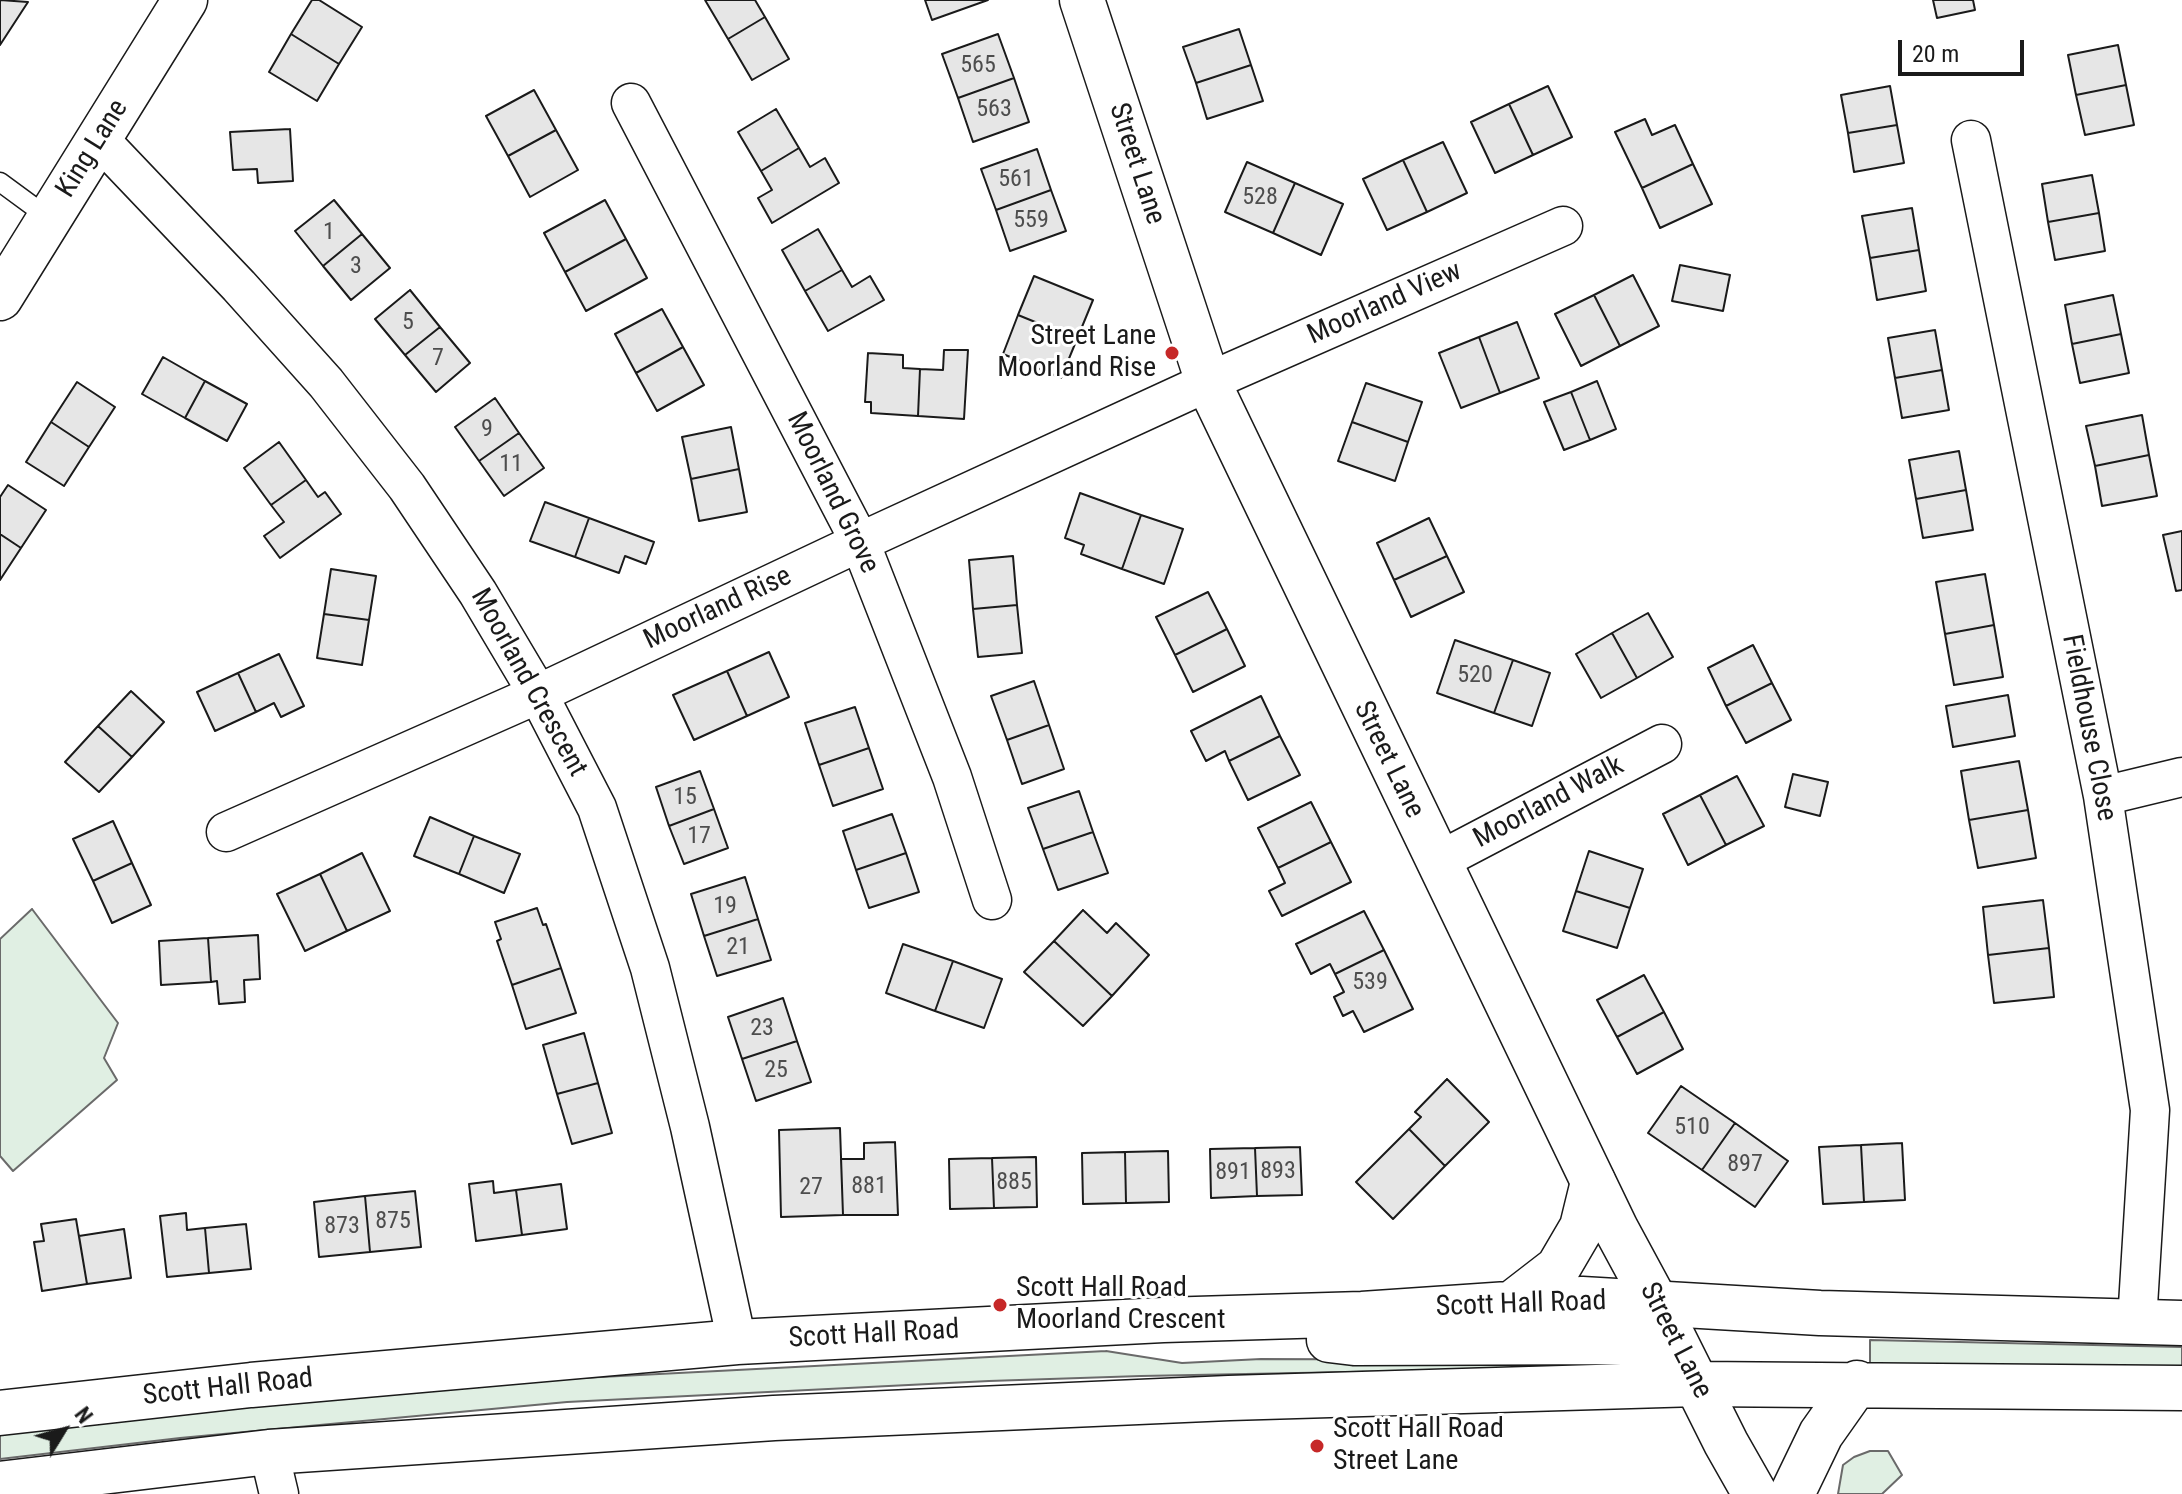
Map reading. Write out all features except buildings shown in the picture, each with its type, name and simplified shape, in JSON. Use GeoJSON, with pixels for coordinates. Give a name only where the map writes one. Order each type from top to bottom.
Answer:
{"type":"FeatureCollection","features":[{"type":"Feature","properties":{"kind":"main road","name":"King Lane"},"geometry":{"type":"LineString","coordinates":[[0,298],[185,0]]}},
{"type":"Feature","properties":{"kind":"main road","name":"Street Lane"},"geometry":{"type":"LineString","coordinates":[[1082,0],[1208,382],[1593,1182],[1755,1494]]}},
{"type":"Feature","properties":{"kind":"main road"},"geometry":{"type":"LineString","coordinates":[[1514,1302],[1558,1268],[1582,1227],[1593,1182]]}},
{"type":"Feature","properties":{"kind":"main road","name":"Scott Hall Road"},"geometry":{"type":"LineString","coordinates":[[0,1413],[251,1385],[737,1342],[1163,1320],[1362,1314],[1582,1299],[1820,1313],[2182,1323]]}},
{"type":"Feature","properties":{"kind":"main road"},"geometry":{"type":"LineString","coordinates":[[1163,1320],[1354,1343],[1627,1342],[1662,1353],[1697,1384]]}},
{"type":"Feature","properties":{"kind":"main road"},"geometry":{"type":"LineString","coordinates":[[1792,1494],[1821,1434],[1857,1383]]}},
{"type":"Feature","properties":{"kind":"main road"},"geometry":{"type":"LineString","coordinates":[[0,1484],[269,1452],[774,1418],[1229,1398],[1697,1384],[2182,1388]]}},
{"type":"Feature","properties":{"kind":"street","name":"Moorland Grove"},"geometry":{"type":"LineString","coordinates":[[631,103],[860,542],[952,777],[992,900]]}},
{"type":"Feature","properties":{"kind":"street","name":"Moorland Crescent"},"geometry":{"type":"LineString","coordinates":[[99,139],[326,383],[407,487],[478,593],[538,694],[597,808],[650,968],[690,1127],[737,1342]]}},
{"type":"Feature","properties":{"kind":"street","name":"Fieldhouse Close"},"geometry":{"type":"LineString","coordinates":[[1971,140],[2103,796],[2150,1110],[2137,1322]]}},
{"type":"Feature","properties":{"kind":"street","name":"Moorland View"},"geometry":{"type":"LineString","coordinates":[[1208,382],[1563,226]]}},
{"type":"Feature","properties":{"kind":"street","name":"Moorland Rise"},"geometry":{"type":"LineString","coordinates":[[226,832],[538,694],[1208,382]]}},
{"type":"Feature","properties":{"kind":"street","name":"Moorland Walk"},"geometry":{"type":"LineString","coordinates":[[1437,862],[1662,744]]}},
{"type":"Feature","properties":{"kind":"street"},"geometry":{"type":"LineString","coordinates":[[2103,796],[2182,777]]}},
{"type":"Feature","properties":{"kind":"street"},"geometry":{"type":"LineString","coordinates":[[269,1452],[279,1494]]}},
{"type":"Feature","properties":{"kind":"lane"},"geometry":{"type":"LineString","coordinates":[[0,182],[49,218]]}},
{"type":"Feature","properties":{"kind":"green space"},"geometry":{"type":"Polygon","coordinates":[[[32,909],[118,1023],[104,1058],[117,1080],[13,1171],[0,1156],[0,939],[32,909]]]}},
{"type":"Feature","properties":{"kind":"green space"},"geometry":{"type":"Polygon","coordinates":[[[1870,1340],[2182,1347],[2182,1372],[1870,1365],[1870,1340]]]}},
{"type":"Feature","properties":{"kind":"green space"},"geometry":{"type":"Polygon","coordinates":[[[1106,1351],[1182,1363],[1261,1359],[1543,1360],[1543,1373],[1402,1371],[1141,1376],[567,1402],[180,1438],[0,1459],[0,1434],[275,1404],[562,1379],[1106,1351]]]}},
{"type":"Feature","properties":{"kind":"green space"},"geometry":{"type":"Polygon","coordinates":[[[1870,1451],[1888,1451],[1902,1475],[1882,1494],[1838,1494],[1843,1465],[1870,1451]]]}},
{"type":"Feature","properties":{"kind":"place","name":"Street Lane Moorland Rise"},"geometry":{"type":"Point","coordinates":[1172,353]}},
{"type":"Feature","properties":{"kind":"place","name":"Scott Hall Road Moorland Crescent"},"geometry":{"type":"Point","coordinates":[1000,1305]}},
{"type":"Feature","properties":{"kind":"place","name":"Scott Hall Road Street Lane"},"geometry":{"type":"Point","coordinates":[1317,1446]}}]}
